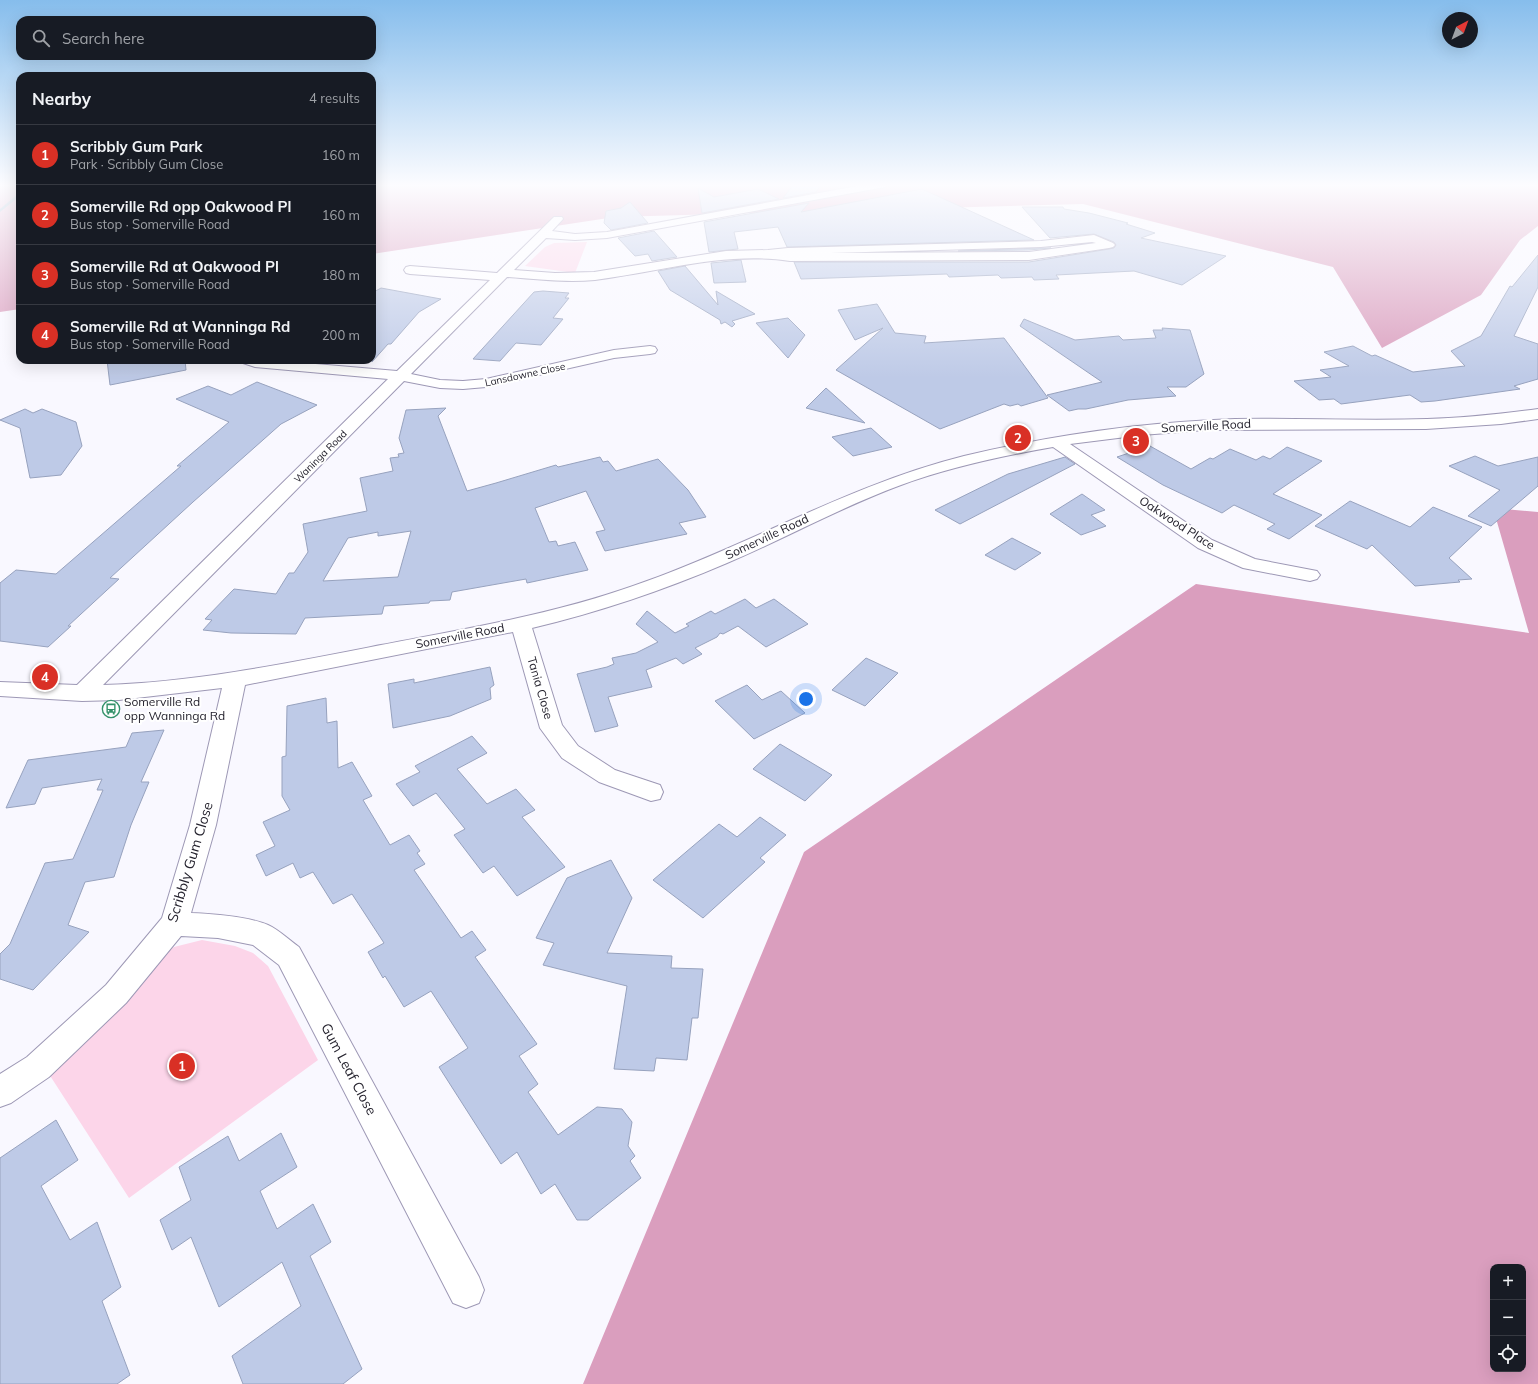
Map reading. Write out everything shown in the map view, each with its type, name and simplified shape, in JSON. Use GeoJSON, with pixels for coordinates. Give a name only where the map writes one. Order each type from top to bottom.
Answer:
{"type":"FeatureCollection","features":[{"type":"Feature","properties":{"kind":"street","name":"Waninga Road"},"geometry":{"type":"LineString","coordinates":[[82,693],[528,249]]}},
{"type":"Feature","properties":{"kind":"street"},"geometry":{"type":"LineString","coordinates":[[410,270],[556,277],[594,276],[726,255],[768,254],[788,251],[875,249]]}},
{"type":"Feature","properties":{"kind":"street"},"geometry":{"type":"LineString","coordinates":[[768,254],[790,257],[1029,256],[1082,249]]}},
{"type":"Feature","properties":{"kind":"street","name":"Lansdowne Close"},"geometry":{"type":"LineString","coordinates":[[276,364],[400,376],[440,384],[463,385],[486,383],[614,354],[650,350]]}},
{"type":"Feature","properties":{"kind":"street","name":"Somerville Road"},"geometry":{"type":"LineString","coordinates":[[0,689],[82,693],[121,692],[235,680],[521,624],[617,598],[680,576],[845,502],[894,482],[934,469],[987,455],[1056,442],[1139,430],[1206,425],[1444,423],[1538,414]]}},
{"type":"Feature","properties":{"kind":"street","name":"Oakwood Place"},"geometry":{"type":"LineString","coordinates":[[1056,442],[1205,544],[1250,564],[1310,575]]}},
{"type":"Feature","properties":{"kind":"street","name":"Tania Close"},"geometry":{"type":"LineString","coordinates":[[521,624],[551,728],[570,752],[607,776],[651,792]]}},
{"type":"Feature","properties":{"kind":"street","name":"Scribbly Gum Close"},"geometry":{"type":"LineString","coordinates":[[0,1092],[38,1067],[116,994],[174,924],[203,825],[235,680]]}},
{"type":"Feature","properties":{"kind":"street","name":"Gum Leaf Close"},"geometry":{"type":"LineString","coordinates":[[174,924],[218,926],[260,934],[289,956],[466,1290]]}},
{"type":"Feature","properties":{"kind":"shaded area"},"geometry":{"type":"Polygon","coordinates":[[[0,249],[16,249],[16,310],[0,312],[0,249]]]}},
{"type":"Feature","properties":{"kind":"shaded area"},"geometry":{"type":"Polygon","coordinates":[[[376,249],[408,249],[376,253],[376,249]]]}},
{"type":"Feature","properties":{"kind":"shaded area"},"geometry":{"type":"Polygon","coordinates":[[[543,249],[584,249],[575,273],[525,266],[543,249]]]}},
{"type":"Feature","properties":{"kind":"shaded area"},"geometry":{"type":"Polygon","coordinates":[[[1260,249],[1514,249],[1481,295],[1382,348],[1333,267],[1260,249]]]}},
{"type":"Feature","properties":{"kind":"shaded area"},"geometry":{"type":"Polygon","coordinates":[[[1493,508],[1538,512],[1538,1384],[583,1384],[804,852],[1196,584],[1529,633],[1493,508]]]}},
{"type":"Feature","properties":{"kind":"shaded area"},"geometry":{"type":"Polygon","coordinates":[[[202,940],[235,946],[253,953],[268,966],[318,1060],[129,1198],[47,1071],[153,963],[174,947],[202,940]]]}},
{"type":"Feature","properties":{"kind":"building"},"geometry":{"type":"Polygon","coordinates":[[[628,249],[670,249],[677,257],[652,261],[648,254],[635,256],[628,249]]]}},
{"type":"Feature","properties":{"kind":"building"},"geometry":{"type":"Polygon","coordinates":[[[708,249],[738,249],[709,252],[708,249]]]}},
{"type":"Feature","properties":{"kind":"building"},"geometry":{"type":"Polygon","coordinates":[[[1025,249],[1045,249],[1029,250],[958,251],[1025,249]]]}},
{"type":"Feature","properties":{"kind":"building"},"geometry":{"type":"Polygon","coordinates":[[[1109,249],[1191,249],[1226,256],[1182,285],[1134,271],[1056,275],[1059,279],[1034,280],[1032,277],[1001,278],[998,275],[949,277],[947,274],[801,279],[794,262],[1029,262],[1109,249]]]}},
{"type":"Feature","properties":{"kind":"building"},"geometry":{"type":"Polygon","coordinates":[[[1538,255],[1538,287],[1514,336],[1538,344],[1538,379],[1514,386],[1520,389],[1435,401],[1421,402],[1410,395],[1341,404],[1334,399],[1319,400],[1294,381],[1331,377],[1320,370],[1349,366],[1324,352],[1353,346],[1372,356],[1375,355],[1413,372],[1465,366],[1451,351],[1481,336],[1510,286],[1512,287],[1538,255]]]}},
{"type":"Feature","properties":{"kind":"building"},"geometry":{"type":"Polygon","coordinates":[[[741,260],[746,282],[714,283],[711,263],[741,260]]]}},
{"type":"Feature","properties":{"kind":"building"},"geometry":{"type":"Polygon","coordinates":[[[685,266],[718,305],[716,291],[755,314],[732,321],[735,324],[732,327],[725,322],[721,324],[720,320],[670,290],[658,271],[685,266]]]}},
{"type":"Feature","properties":{"kind":"building"},"geometry":{"type":"Polygon","coordinates":[[[381,288],[441,299],[419,312],[391,344],[388,344],[376,358],[376,291],[381,288]]]}},
{"type":"Feature","properties":{"kind":"building"},"geometry":{"type":"Polygon","coordinates":[[[543,291],[569,293],[565,298],[569,298],[553,318],[563,319],[541,345],[516,343],[500,361],[473,359],[534,292],[543,291]]]}},
{"type":"Feature","properties":{"kind":"building"},"geometry":{"type":"Polygon","coordinates":[[[877,304],[895,333],[926,336],[924,343],[1004,338],[1048,398],[1021,406],[1018,404],[1010,406],[1004,404],[940,429],[836,370],[883,328],[855,340],[838,310],[877,304]]]}},
{"type":"Feature","properties":{"kind":"building"},"geometry":{"type":"Polygon","coordinates":[[[788,318],[805,335],[788,358],[756,323],[788,318]]]}},
{"type":"Feature","properties":{"kind":"building"},"geometry":{"type":"Polygon","coordinates":[[[1024,319],[1075,340],[1119,336],[1123,340],[1156,338],[1153,330],[1163,330],[1162,328],[1190,330],[1204,374],[1186,387],[1167,387],[1176,396],[1128,400],[1069,411],[1047,395],[1102,382],[1020,326],[1024,319]]]}},
{"type":"Feature","properties":{"kind":"building"},"geometry":{"type":"Polygon","coordinates":[[[107,364],[185,364],[186,370],[110,385],[107,364]]]}},
{"type":"Feature","properties":{"kind":"building"},"geometry":{"type":"Polygon","coordinates":[[[257,382],[317,405],[281,424],[193,502],[110,578],[119,579],[68,626],[71,626],[48,647],[0,641],[0,583],[16,570],[56,574],[181,466],[177,466],[229,422],[176,399],[208,386],[231,395],[257,382]]]}},
{"type":"Feature","properties":{"kind":"building"},"geometry":{"type":"Polygon","coordinates":[[[826,388],[865,423],[806,408],[826,388]]]}},
{"type":"Feature","properties":{"kind":"building"},"geometry":{"type":"Polygon","coordinates":[[[446,408],[438,416],[467,491],[556,465],[558,467],[600,457],[603,462],[608,461],[616,471],[658,459],[688,490],[706,517],[679,523],[687,534],[605,551],[596,532],[605,530],[586,491],[535,508],[549,542],[556,541],[558,546],[575,542],[588,570],[527,583],[526,579],[452,592],[450,600],[384,606],[382,614],[305,618],[296,634],[231,633],[203,630],[212,620],[205,619],[234,589],[276,594],[289,573],[294,573],[308,552],[303,524],[367,511],[360,478],[393,471],[390,458],[399,457],[398,454],[404,453],[399,438],[406,410],[446,408]],[[411,531],[378,536],[378,532],[348,538],[323,581],[398,577],[411,531]]]}},
{"type":"Feature","properties":{"kind":"building"},"geometry":{"type":"Polygon","coordinates":[[[25,409],[33,413],[42,409],[76,422],[82,446],[61,475],[30,478],[20,428],[0,420],[25,409]]]}},
{"type":"Feature","properties":{"kind":"building"},"geometry":{"type":"Polygon","coordinates":[[[871,428],[892,447],[853,456],[832,437],[871,428]]]}},
{"type":"Feature","properties":{"kind":"building"},"geometry":{"type":"Polygon","coordinates":[[[1150,446],[1191,469],[1230,449],[1256,460],[1263,456],[1270,459],[1287,447],[1322,461],[1273,494],[1322,515],[1289,539],[1267,529],[1275,524],[1234,505],[1222,513],[1163,485],[1117,457],[1150,446]]]}},
{"type":"Feature","properties":{"kind":"building"},"geometry":{"type":"Polygon","coordinates":[[[1475,456],[1498,466],[1538,457],[1538,486],[1491,526],[1468,516],[1500,490],[1449,466],[1475,456]]]}},
{"type":"Feature","properties":{"kind":"building"},"geometry":{"type":"Polygon","coordinates":[[[1065,457],[1075,464],[960,524],[935,510],[1008,474],[1065,457]]]}},
{"type":"Feature","properties":{"kind":"building"},"geometry":{"type":"Polygon","coordinates":[[[1082,494],[1105,510],[1091,515],[1106,526],[1081,535],[1050,514],[1082,494]]]}},
{"type":"Feature","properties":{"kind":"building"},"geometry":{"type":"Polygon","coordinates":[[[1350,501],[1410,527],[1433,507],[1482,527],[1449,558],[1472,579],[1458,580],[1460,582],[1415,586],[1372,545],[1367,549],[1315,526],[1350,501]]]}},
{"type":"Feature","properties":{"kind":"building"},"geometry":{"type":"Polygon","coordinates":[[[1012,538],[1041,553],[1015,570],[985,555],[1012,538]]]}},
{"type":"Feature","properties":{"kind":"building"},"geometry":{"type":"Polygon","coordinates":[[[745,599],[756,608],[774,599],[808,624],[766,647],[738,626],[723,634],[720,633],[717,637],[695,648],[702,654],[683,664],[676,658],[646,670],[652,687],[608,697],[618,726],[595,732],[577,674],[607,667],[614,664],[612,658],[636,653],[658,642],[636,624],[647,611],[675,633],[689,626],[686,624],[711,611],[715,614],[745,599]]]}},
{"type":"Feature","properties":{"kind":"building"},"geometry":{"type":"Polygon","coordinates":[[[866,658],[898,673],[865,706],[832,690],[866,658]]]}},
{"type":"Feature","properties":{"kind":"building"},"geometry":{"type":"Polygon","coordinates":[[[490,667],[494,685],[490,688],[491,699],[450,716],[393,728],[388,684],[414,679],[414,683],[490,667]]]}},
{"type":"Feature","properties":{"kind":"building"},"geometry":{"type":"Polygon","coordinates":[[[747,685],[762,700],[781,691],[805,713],[754,739],[715,701],[747,685]]]}},
{"type":"Feature","properties":{"kind":"building"},"geometry":{"type":"Polygon","coordinates":[[[326,698],[327,723],[337,721],[338,768],[352,762],[372,796],[363,800],[390,845],[409,835],[420,851],[417,853],[425,864],[414,870],[461,938],[472,931],[486,950],[475,957],[537,1044],[519,1056],[538,1084],[528,1092],[558,1135],[597,1107],[622,1109],[632,1122],[628,1146],[635,1156],[630,1161],[641,1178],[588,1220],[577,1220],[555,1184],[541,1194],[517,1152],[501,1164],[439,1067],[468,1048],[431,991],[404,1007],[385,976],[383,978],[368,952],[384,943],[352,894],[333,904],[313,872],[300,878],[293,863],[266,876],[256,855],[275,846],[263,822],[290,810],[282,796],[282,757],[286,756],[287,706],[326,698]]]}},
{"type":"Feature","properties":{"kind":"building"},"geometry":{"type":"Polygon","coordinates":[[[164,730],[141,782],[149,782],[131,825],[114,877],[85,882],[68,925],[89,932],[33,990],[0,979],[0,954],[10,944],[45,863],[73,859],[103,790],[97,790],[102,779],[42,788],[35,804],[6,808],[28,760],[126,747],[132,733],[164,730]]]}},
{"type":"Feature","properties":{"kind":"building"},"geometry":{"type":"Polygon","coordinates":[[[472,736],[487,753],[457,769],[487,804],[516,789],[535,810],[522,817],[565,867],[517,896],[494,866],[483,873],[454,835],[465,829],[436,793],[413,806],[396,784],[420,772],[415,766],[472,736]]]}},
{"type":"Feature","properties":{"kind":"building"},"geometry":{"type":"Polygon","coordinates":[[[780,744],[832,775],[805,801],[753,769],[780,744]]]}},
{"type":"Feature","properties":{"kind":"building"},"geometry":{"type":"Polygon","coordinates":[[[760,817],[786,835],[760,858],[765,862],[703,918],[653,880],[719,824],[737,837],[760,817]]]}},
{"type":"Feature","properties":{"kind":"building"},"geometry":{"type":"Polygon","coordinates":[[[611,860],[632,898],[607,953],[672,956],[671,968],[703,969],[698,1018],[692,1018],[687,1060],[656,1058],[654,1071],[614,1069],[627,986],[543,965],[554,943],[536,938],[567,878],[611,860]]]}},
{"type":"Feature","properties":{"kind":"building"},"geometry":{"type":"Polygon","coordinates":[[[56,1120],[78,1160],[41,1186],[70,1240],[97,1222],[121,1287],[102,1301],[130,1375],[117,1384],[0,1384],[0,1158],[56,1120]]]}},
{"type":"Feature","properties":{"kind":"building"},"geometry":{"type":"Polygon","coordinates":[[[281,1133],[297,1167],[260,1191],[277,1229],[313,1204],[331,1242],[310,1256],[362,1369],[343,1384],[243,1384],[232,1356],[301,1306],[282,1262],[219,1307],[191,1237],[172,1250],[160,1220],[191,1200],[179,1167],[228,1136],[239,1161],[281,1133]]]}},
{"type":"Feature","properties":{"kind":"place","name":"Somerville Rd opp Oakwood Pl"},"geometry":{"type":"Point","coordinates":[1018,438]}},
{"type":"Feature","properties":{"kind":"place","name":"Somerville Rd at Oakwood Pl"},"geometry":{"type":"Point","coordinates":[1136,441]}},
{"type":"Feature","properties":{"kind":"place","name":"Somerville Rd at Wanninga Rd"},"geometry":{"type":"Point","coordinates":[45,677]}},
{"type":"Feature","properties":{"kind":"place","name":"Somerville Rd opp Wanninga Rd"},"geometry":{"type":"Point","coordinates":[111,709]}},
{"type":"Feature","properties":{"kind":"place","name":"Scribbly Gum Park"},"geometry":{"type":"Point","coordinates":[182,1066]}}]}
